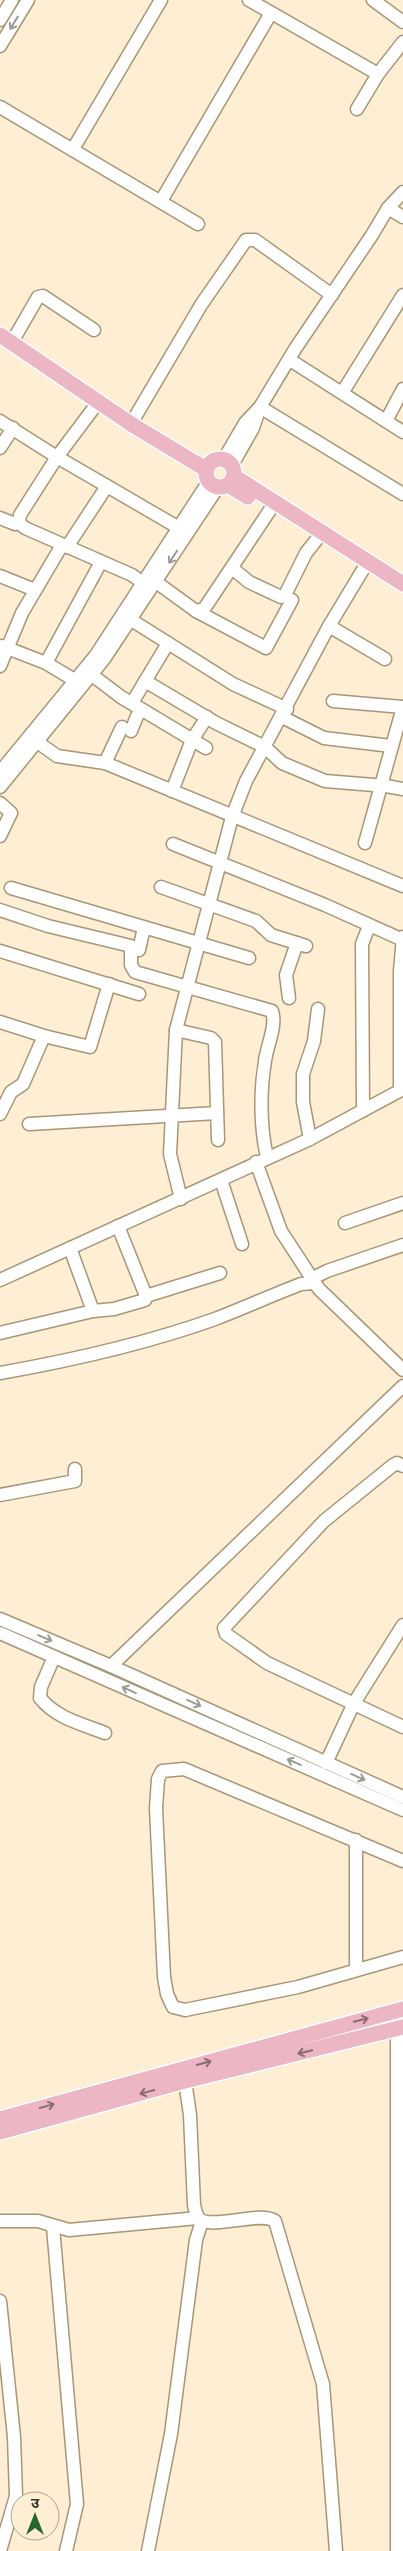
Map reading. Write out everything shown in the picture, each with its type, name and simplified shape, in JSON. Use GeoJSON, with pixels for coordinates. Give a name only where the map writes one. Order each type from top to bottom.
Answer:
{"type":"FeatureCollection","features":[{"type":"Feature","properties":{"kind":"main road"},"geometry":{"type":"LineString","coordinates":[[6,338],[131,424],[303,520],[320,534],[403,584]]}},
{"type":"Feature","properties":{"kind":"main road"},"geometry":{"type":"LineString","coordinates":[[99,401],[135,417],[220,473],[270,510],[320,534]]}},
{"type":"Feature","properties":{"kind":"main road"},"geometry":{"type":"LineString","coordinates":[[0,2118],[403,2009]]}},
{"type":"Feature","properties":{"kind":"main road"},"geometry":{"type":"LineString","coordinates":[[0,2132],[185,2081],[400,2028]]}},
{"type":"Feature","properties":{"kind":"street"},"geometry":{"type":"LineString","coordinates":[[0,20],[12,0]]}},
{"type":"Feature","properties":{"kind":"street"},"geometry":{"type":"LineString","coordinates":[[0,46],[28,0]]}},
{"type":"Feature","properties":{"kind":"street"},"geometry":{"type":"LineString","coordinates":[[73,149],[161,0]]}},
{"type":"Feature","properties":{"kind":"street"},"geometry":{"type":"LineString","coordinates":[[249,0],[378,74]]}},
{"type":"Feature","properties":{"kind":"street"},"geometry":{"type":"LineString","coordinates":[[373,0],[403,22]]}},
{"type":"Feature","properties":{"kind":"street"},"geometry":{"type":"LineString","coordinates":[[161,201],[270,13]]}},
{"type":"Feature","properties":{"kind":"street"},"geometry":{"type":"LineString","coordinates":[[358,109],[378,74],[403,42]]}},
{"type":"Feature","properties":{"kind":"street"},"geometry":{"type":"LineString","coordinates":[[0,107],[198,224]]}},
{"type":"Feature","properties":{"kind":"street"},"geometry":{"type":"LineString","coordinates":[[0,787],[92,675],[220,473],[245,422],[260,408],[290,360],[295,348],[388,208],[403,192]]}},
{"type":"Feature","properties":{"kind":"street"},"geometry":{"type":"LineString","coordinates":[[388,208],[403,217]]}},
{"type":"Feature","properties":{"kind":"street"},"geometry":{"type":"LineString","coordinates":[[135,417],[200,305],[246,240],[255,240],[332,294]]}},
{"type":"Feature","properties":{"kind":"street"},"geometry":{"type":"LineString","coordinates":[[342,393],[403,295]]}},
{"type":"Feature","properties":{"kind":"street"},"geometry":{"type":"LineString","coordinates":[[6,338],[38,297],[43,296],[94,330]]}},
{"type":"Feature","properties":{"kind":"street"},"geometry":{"type":"LineString","coordinates":[[290,360],[403,432]]}},
{"type":"Feature","properties":{"kind":"street"},"geometry":{"type":"LineString","coordinates":[[386,421],[403,389]]}},
{"type":"Feature","properties":{"kind":"street"},"geometry":{"type":"LineString","coordinates":[[18,523],[20,515],[57,456],[99,401]]}},
{"type":"Feature","properties":{"kind":"street"},"geometry":{"type":"LineString","coordinates":[[260,408],[403,494]]}},
{"type":"Feature","properties":{"kind":"street"},"geometry":{"type":"LineString","coordinates":[[0,420],[107,486],[184,530]]}},
{"type":"Feature","properties":{"kind":"street"},"geometry":{"type":"LineString","coordinates":[[0,448],[13,428]]}},
{"type":"Feature","properties":{"kind":"street"},"geometry":{"type":"LineString","coordinates":[[0,666],[4,646],[35,590],[107,486]]}},
{"type":"Feature","properties":{"kind":"street"},"geometry":{"type":"LineString","coordinates":[[196,611],[204,609],[270,510]]}},
{"type":"Feature","properties":{"kind":"street"},"geometry":{"type":"LineString","coordinates":[[0,518],[14,524],[18,523],[64,546],[150,583],[196,611],[266,648],[292,600]]}},
{"type":"Feature","properties":{"kind":"street"},"geometry":{"type":"LineString","coordinates":[[232,568],[248,582],[281,597],[285,595],[306,553],[320,534]]}},
{"type":"Feature","properties":{"kind":"street"},"geometry":{"type":"LineString","coordinates":[[46,663],[101,562]]}},
{"type":"Feature","properties":{"kind":"street"},"geometry":{"type":"LineString","coordinates":[[180,1199],[170,1154],[176,1030],[232,816],[246,781],[329,626],[367,563]]}},
{"type":"Feature","properties":{"kind":"street"},"geometry":{"type":"LineString","coordinates":[[0,576],[35,590]]}},
{"type":"Feature","properties":{"kind":"street"},"geometry":{"type":"LineString","coordinates":[[127,617],[233,684],[324,738],[391,746]]}},
{"type":"Feature","properties":{"kind":"street"},"geometry":{"type":"LineString","coordinates":[[0,772],[127,617]]}},
{"type":"Feature","properties":{"kind":"street"},"geometry":{"type":"LineString","coordinates":[[329,626],[385,660]]}},
{"type":"Feature","properties":{"kind":"street"},"geometry":{"type":"LineString","coordinates":[[105,763],[126,729],[137,716],[137,706],[145,680],[168,643]]}},
{"type":"Feature","properties":{"kind":"street"},"geometry":{"type":"LineString","coordinates":[[4,646],[46,663],[76,681]]}},
{"type":"Feature","properties":{"kind":"street"},"geometry":{"type":"LineString","coordinates":[[92,675],[137,706],[206,748]]}},
{"type":"Feature","properties":{"kind":"street"},"geometry":{"type":"LineString","coordinates":[[145,680],[207,718],[265,747],[282,762],[325,781],[380,785],[403,790]]}},
{"type":"Feature","properties":{"kind":"street"},"geometry":{"type":"LineString","coordinates":[[333,701],[403,707],[364,843]]}},
{"type":"Feature","properties":{"kind":"street"},"geometry":{"type":"LineString","coordinates":[[172,791],[192,740],[207,718]]}},
{"type":"Feature","properties":{"kind":"street"},"geometry":{"type":"LineString","coordinates":[[36,741],[58,756],[105,763],[403,886]]}},
{"type":"Feature","properties":{"kind":"street"},"geometry":{"type":"LineString","coordinates":[[0,803],[11,813],[0,836]]}},
{"type":"Feature","properties":{"kind":"street"},"geometry":{"type":"LineString","coordinates":[[0,1280],[310,1139],[402,1090],[400,971],[403,939],[369,926],[325,905],[173,844]]}},
{"type":"Feature","properties":{"kind":"street"},"geometry":{"type":"LineString","coordinates":[[161,887],[208,906],[256,921],[270,935],[301,944],[286,976],[289,998]]}},
{"type":"Feature","properties":{"kind":"street"},"geometry":{"type":"LineString","coordinates":[[248,958],[12,893],[4,911],[48,926],[131,946],[131,965],[135,972],[272,1012],[274,1018],[264,1061],[262,1160],[281,1232],[314,1281],[403,1370]]}},
{"type":"Feature","properties":{"kind":"street"},"geometry":{"type":"LineString","coordinates":[[363,1110],[362,944],[369,926]]}},
{"type":"Feature","properties":{"kind":"street"},"geometry":{"type":"LineString","coordinates":[[139,950],[144,928]]}},
{"type":"Feature","properties":{"kind":"street"},"geometry":{"type":"LineString","coordinates":[[0,951],[140,994]]}},
{"type":"Feature","properties":{"kind":"street"},"geometry":{"type":"LineString","coordinates":[[0,1022],[44,1036],[90,1047],[109,984]]}},
{"type":"Feature","properties":{"kind":"street"},"geometry":{"type":"LineString","coordinates":[[310,1139],[303,1102],[303,1074],[314,1042],[318,1009]]}},
{"type":"Feature","properties":{"kind":"street"},"geometry":{"type":"LineString","coordinates":[[176,1030],[212,1038],[215,1042],[218,1140]]}},
{"type":"Feature","properties":{"kind":"street"},"geometry":{"type":"LineString","coordinates":[[0,1114],[11,1092],[24,1084],[44,1036]]}},
{"type":"Feature","properties":{"kind":"street"},"geometry":{"type":"LineString","coordinates":[[29,1124],[217,1113]]}},
{"type":"Feature","properties":{"kind":"street"},"geometry":{"type":"LineString","coordinates":[[221,1180],[242,1244]]}},
{"type":"Feature","properties":{"kind":"street"},"geometry":{"type":"LineString","coordinates":[[345,1223],[403,1203]]}},
{"type":"Feature","properties":{"kind":"street"},"geometry":{"type":"LineString","coordinates":[[118,1226],[146,1296]]}},
{"type":"Feature","properties":{"kind":"street"},"geometry":{"type":"LineString","coordinates":[[314,1281],[315,1276],[327,1271],[403,1245]]}},
{"type":"Feature","properties":{"kind":"street"},"geometry":{"type":"LineString","coordinates":[[70,1248],[94,1311]]}},
{"type":"Feature","properties":{"kind":"street"},"geometry":{"type":"LineString","coordinates":[[0,1333],[141,1302],[146,1296],[220,1272]]}},
{"type":"Feature","properties":{"kind":"street"},"geometry":{"type":"LineString","coordinates":[[0,1373],[69,1361],[125,1348],[217,1318],[301,1284],[314,1281]]}},
{"type":"Feature","properties":{"kind":"street"},"geometry":{"type":"LineString","coordinates":[[112,1666],[403,1386]]}},
{"type":"Feature","properties":{"kind":"street"},"geometry":{"type":"LineString","coordinates":[[403,1466],[397,1463],[392,1466],[324,1521],[224,1628],[226,1634],[267,1663],[403,1727]]}},
{"type":"Feature","properties":{"kind":"street"},"geometry":{"type":"LineString","coordinates":[[0,1495],[75,1481],[75,1468]]}},
{"type":"Feature","properties":{"kind":"street"},"geometry":{"type":"LineString","coordinates":[[0,1619],[112,1666],[403,1797]]}},
{"type":"Feature","properties":{"kind":"street"},"geometry":{"type":"LineString","coordinates":[[326,1763],[354,1703],[403,1625]]}},
{"type":"Feature","properties":{"kind":"street"},"geometry":{"type":"LineString","coordinates":[[0,1633],[403,1810]]}},
{"type":"Feature","properties":{"kind":"street"},"geometry":{"type":"LineString","coordinates":[[54,1657],[41,1688],[40,1698],[50,1708],[66,1718],[105,1733]]}},
{"type":"Feature","properties":{"kind":"street"},"geometry":{"type":"LineString","coordinates":[[403,1861],[184,1769],[162,1771],[158,1779],[156,1808],[164,1977],[166,1994],[174,2007],[185,2010],[298,1987],[403,1957]]}},
{"type":"Feature","properties":{"kind":"street"},"geometry":{"type":"LineString","coordinates":[[356,1840],[356,1970]]}},
{"type":"Feature","properties":{"kind":"street"},"geometry":{"type":"LineString","coordinates":[[397,2551],[400,2028]]}},
{"type":"Feature","properties":{"kind":"street"},"geometry":{"type":"LineString","coordinates":[[148,2551],[171,2434],[200,2219],[194,2205],[190,2115],[185,2081]]}},
{"type":"Feature","properties":{"kind":"street"},"geometry":{"type":"LineString","coordinates":[[0,2220],[38,2221],[53,2227],[69,2230],[200,2219],[213,2222],[265,2218],[275,2221],[323,2384],[336,2551]]}},
{"type":"Feature","properties":{"kind":"street"},"geometry":{"type":"LineString","coordinates":[[53,2227],[77,2504],[66,2551]]}},
{"type":"Feature","properties":{"kind":"street"},"geometry":{"type":"LineString","coordinates":[[0,2301],[14,2437],[16,2496],[0,2551]]}}]}
